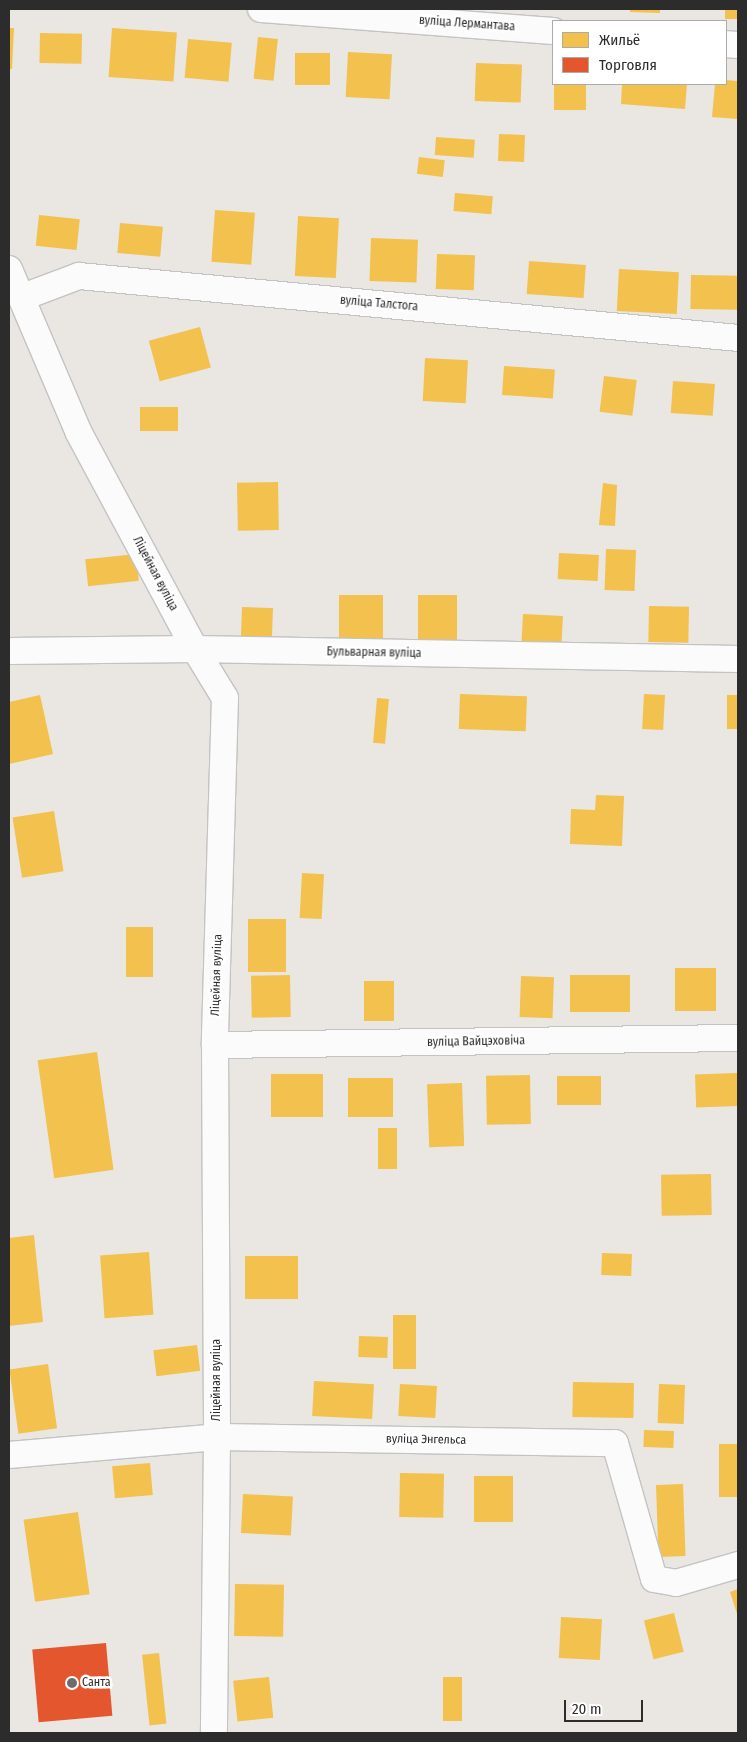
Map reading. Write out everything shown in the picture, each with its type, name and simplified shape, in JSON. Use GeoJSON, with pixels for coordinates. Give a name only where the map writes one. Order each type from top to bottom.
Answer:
{"type":"FeatureCollection","features":[{"type":"Feature","properties":{"kind":"street","name":"вуліца Лермантава"},"geometry":{"type":"LineString","coordinates":[[261,9],[552,31]]}},
{"type":"Feature","properties":{"kind":"street","name":"Ліцейная вуліца"},"geometry":{"type":"LineString","coordinates":[[9,269],[23,297],[79,433],[195,649],[225,698],[215,1045],[217,1437],[214,1733]]}},
{"type":"Feature","properties":{"kind":"street","name":"вуліца Талстога"},"geometry":{"type":"LineString","coordinates":[[23,297],[79,276],[738,338]]}},
{"type":"Feature","properties":{"kind":"street","name":"Бульварная вуліца"},"geometry":{"type":"LineString","coordinates":[[9,650],[195,649],[738,659]]}},
{"type":"Feature","properties":{"kind":"street","name":"вуліца Вайцэховіча"},"geometry":{"type":"LineString","coordinates":[[215,1045],[738,1038]]}},
{"type":"Feature","properties":{"kind":"street","name":"вуліца Энгельса"},"geometry":{"type":"LineString","coordinates":[[9,1454],[217,1437],[615,1443],[654,1579],[676,1583],[738,1565]]}},
{"type":"Feature","properties":{"kind":"building: Жильё"},"geometry":{"type":"Polygon","coordinates":[[[630,9],[660,9],[660,13],[630,12],[630,9]]]}},
{"type":"Feature","properties":{"kind":"building: Жильё"},"geometry":{"type":"Polygon","coordinates":[[[725,9],[738,9],[738,19],[725,19],[725,9]]]}},
{"type":"Feature","properties":{"kind":"building: Жильё"},"geometry":{"type":"Polygon","coordinates":[[[9,28],[14,28],[12,69],[9,69],[9,28]]]}},
{"type":"Feature","properties":{"kind":"building: Жильё"},"geometry":{"type":"Polygon","coordinates":[[[112,28],[177,33],[173,81],[109,77],[112,28]]]}},
{"type":"Feature","properties":{"kind":"building: Жильё"},"geometry":{"type":"Polygon","coordinates":[[[40,33],[82,34],[81,64],[39,63],[40,33]]]}},
{"type":"Feature","properties":{"kind":"building: Жильё"},"geometry":{"type":"Polygon","coordinates":[[[258,37],[278,39],[274,81],[254,79],[258,37]]]}},
{"type":"Feature","properties":{"kind":"building: Жильё"},"geometry":{"type":"Polygon","coordinates":[[[188,39],[232,43],[228,82],[185,78],[188,39]]]}},
{"type":"Feature","properties":{"kind":"building: Жильё"},"geometry":{"type":"Polygon","coordinates":[[[348,52],[392,54],[390,99],[346,97],[348,52]]]}},
{"type":"Feature","properties":{"kind":"building: Жильё"},"geometry":{"type":"Polygon","coordinates":[[[295,53],[330,53],[330,85],[295,85],[295,53]]]}},
{"type":"Feature","properties":{"kind":"building: Жильё"},"geometry":{"type":"Polygon","coordinates":[[[476,63],[522,65],[521,103],[475,101],[476,63]]]}},
{"type":"Feature","properties":{"kind":"building: Жильё"},"geometry":{"type":"Polygon","coordinates":[[[727,80],[738,81],[738,119],[712,117],[715,85],[727,85],[727,80]]]}},
{"type":"Feature","properties":{"kind":"building: Жильё"},"geometry":{"type":"Polygon","coordinates":[[[554,85],[586,85],[586,110],[554,110],[554,85]]]}},
{"type":"Feature","properties":{"kind":"building: Жильё"},"geometry":{"type":"Polygon","coordinates":[[[622,85],[687,85],[685,109],[621,104],[622,85]]]}},
{"type":"Feature","properties":{"kind":"building: Жильё"},"geometry":{"type":"Polygon","coordinates":[[[499,134],[525,135],[524,162],[498,161],[499,134]]]}},
{"type":"Feature","properties":{"kind":"building: Жильё"},"geometry":{"type":"Polygon","coordinates":[[[436,137],[475,140],[474,158],[435,155],[436,137]]]}},
{"type":"Feature","properties":{"kind":"building: Жильё"},"geometry":{"type":"Polygon","coordinates":[[[419,157],[445,160],[443,177],[417,174],[419,157]]]}},
{"type":"Feature","properties":{"kind":"building: Жильё"},"geometry":{"type":"Polygon","coordinates":[[[455,193],[493,196],[491,214],[453,211],[455,193]]]}},
{"type":"Feature","properties":{"kind":"building: Жильё"},"geometry":{"type":"Polygon","coordinates":[[[215,210],[255,213],[251,265],[211,262],[215,210]]]}},
{"type":"Feature","properties":{"kind":"building: Жильё"},"geometry":{"type":"Polygon","coordinates":[[[39,215],[80,219],[77,250],[36,246],[39,215]]]}},
{"type":"Feature","properties":{"kind":"building: Жильё"},"geometry":{"type":"Polygon","coordinates":[[[298,216],[339,218],[336,278],[295,276],[298,216]]]}},
{"type":"Feature","properties":{"kind":"building: Жильё"},"geometry":{"type":"Polygon","coordinates":[[[120,223],[163,227],[160,257],[117,253],[120,223]]]}},
{"type":"Feature","properties":{"kind":"building: Жильё"},"geometry":{"type":"Polygon","coordinates":[[[371,238],[418,240],[416,283],[369,281],[371,238]]]}},
{"type":"Feature","properties":{"kind":"building: Жильё"},"geometry":{"type":"Polygon","coordinates":[[[437,254],[475,255],[474,290],[436,289],[437,254]]]}},
{"type":"Feature","properties":{"kind":"building: Жильё"},"geometry":{"type":"Polygon","coordinates":[[[529,261],[586,265],[584,298],[527,294],[529,261]]]}},
{"type":"Feature","properties":{"kind":"building: Жильё"},"geometry":{"type":"Polygon","coordinates":[[[619,269],[679,272],[677,314],[617,311],[619,269]]]}},
{"type":"Feature","properties":{"kind":"building: Жильё"},"geometry":{"type":"Polygon","coordinates":[[[691,275],[738,276],[737,310],[690,309],[691,275]]]}},
{"type":"Feature","properties":{"kind":"building: Жильё"},"geometry":{"type":"Polygon","coordinates":[[[200,327],[211,368],[160,381],[149,341],[200,327]]]}},
{"type":"Feature","properties":{"kind":"building: Жильё"},"geometry":{"type":"Polygon","coordinates":[[[425,358],[468,360],[466,403],[423,401],[425,358]]]}},
{"type":"Feature","properties":{"kind":"building: Жильё"},"geometry":{"type":"Polygon","coordinates":[[[504,366],[555,370],[553,398],[502,395],[504,366]]]}},
{"type":"Feature","properties":{"kind":"building: Жильё"},"geometry":{"type":"Polygon","coordinates":[[[604,376],[637,380],[632,416],[600,412],[604,376]]]}},
{"type":"Feature","properties":{"kind":"building: Жильё"},"geometry":{"type":"Polygon","coordinates":[[[673,381],[715,384],[713,416],[671,413],[673,381]]]}},
{"type":"Feature","properties":{"kind":"building: Жильё"},"geometry":{"type":"Polygon","coordinates":[[[140,407],[178,407],[178,431],[140,431],[140,407]]]}},
{"type":"Feature","properties":{"kind":"building: Жильё"},"geometry":{"type":"Polygon","coordinates":[[[278,482],[279,530],[238,531],[237,483],[278,482]]]}},
{"type":"Feature","properties":{"kind":"building: Жильё"},"geometry":{"type":"Polygon","coordinates":[[[603,483],[617,485],[615,526],[599,525],[603,483]]]}},
{"type":"Feature","properties":{"kind":"building: Жильё"},"geometry":{"type":"Polygon","coordinates":[[[606,549],[636,550],[635,591],[605,590],[606,549]]]}},
{"type":"Feature","properties":{"kind":"building: Жильё"},"geometry":{"type":"Polygon","coordinates":[[[559,553],[599,555],[598,581],[558,579],[559,553]]]}},
{"type":"Feature","properties":{"kind":"building: Жильё"},"geometry":{"type":"Polygon","coordinates":[[[136,554],[139,581],[88,586],[85,559],[136,554]]]}},
{"type":"Feature","properties":{"kind":"building: Жильё"},"geometry":{"type":"Polygon","coordinates":[[[339,595],[383,595],[383,644],[339,644],[339,595]]]}},
{"type":"Feature","properties":{"kind":"building: Жильё"},"geometry":{"type":"Polygon","coordinates":[[[418,595],[457,595],[457,646],[418,646],[418,595]]]}},
{"type":"Feature","properties":{"kind":"building: Жильё"},"geometry":{"type":"Polygon","coordinates":[[[649,606],[689,607],[688,643],[648,642],[649,606]]]}},
{"type":"Feature","properties":{"kind":"building: Жильё"},"geometry":{"type":"Polygon","coordinates":[[[242,607],[273,608],[272,647],[241,646],[242,607]]]}},
{"type":"Feature","properties":{"kind":"building: Жильё"},"geometry":{"type":"Polygon","coordinates":[[[523,614],[563,616],[561,646],[521,644],[523,614]]]}},
{"type":"Feature","properties":{"kind":"building: Жильё"},"geometry":{"type":"Polygon","coordinates":[[[460,694],[527,696],[526,731],[459,729],[460,694]]]}},
{"type":"Feature","properties":{"kind":"building: Жильё"},"geometry":{"type":"Polygon","coordinates":[[[644,694],[665,695],[663,730],[642,729],[644,694]]]}},
{"type":"Feature","properties":{"kind":"building: Жильё"},"geometry":{"type":"Polygon","coordinates":[[[40,695],[53,754],[9,764],[9,702],[40,695]]]}},
{"type":"Feature","properties":{"kind":"building: Жильё"},"geometry":{"type":"Polygon","coordinates":[[[727,695],[738,695],[738,729],[727,729],[727,695]]]}},
{"type":"Feature","properties":{"kind":"building: Жильё"},"geometry":{"type":"Polygon","coordinates":[[[377,698],[389,699],[385,744],[373,743],[377,698]]]}},
{"type":"Feature","properties":{"kind":"building: Жильё"},"geometry":{"type":"Polygon","coordinates":[[[596,795],[624,796],[622,846],[570,844],[571,809],[595,810],[596,795]]]}},
{"type":"Feature","properties":{"kind":"building: Жильё"},"geometry":{"type":"Polygon","coordinates":[[[54,811],[64,871],[22,878],[13,818],[54,811]]]}},
{"type":"Feature","properties":{"kind":"building: Жильё"},"geometry":{"type":"Polygon","coordinates":[[[302,873],[324,874],[322,919],[300,918],[302,873]]]}},
{"type":"Feature","properties":{"kind":"building: Жильё"},"geometry":{"type":"Polygon","coordinates":[[[248,919],[286,919],[286,972],[248,972],[248,919]]]}},
{"type":"Feature","properties":{"kind":"building: Жильё"},"geometry":{"type":"Polygon","coordinates":[[[126,927],[153,927],[153,977],[126,977],[126,927]]]}},
{"type":"Feature","properties":{"kind":"building: Жильё"},"geometry":{"type":"Polygon","coordinates":[[[675,968],[716,968],[716,1011],[675,1011],[675,968]]]}},
{"type":"Feature","properties":{"kind":"building: Жильё"},"geometry":{"type":"Polygon","coordinates":[[[290,975],[291,1017],[252,1018],[251,976],[290,975]]]}},
{"type":"Feature","properties":{"kind":"building: Жильё"},"geometry":{"type":"Polygon","coordinates":[[[570,975],[630,975],[630,1012],[570,1012],[570,975]]]}},
{"type":"Feature","properties":{"kind":"building: Жильё"},"geometry":{"type":"Polygon","coordinates":[[[521,976],[554,977],[553,1018],[520,1017],[521,976]]]}},
{"type":"Feature","properties":{"kind":"building: Жильё"},"geometry":{"type":"Polygon","coordinates":[[[364,981],[394,981],[394,1021],[364,1021],[364,981]]]}},
{"type":"Feature","properties":{"kind":"building: Жильё"},"geometry":{"type":"Polygon","coordinates":[[[97,1052],[114,1170],[54,1178],[38,1060],[97,1052]]]}},
{"type":"Feature","properties":{"kind":"building: Жильё"},"geometry":{"type":"Polygon","coordinates":[[[737,1073],[738,1106],[696,1107],[695,1074],[737,1073]]]}},
{"type":"Feature","properties":{"kind":"building: Жильё"},"geometry":{"type":"Polygon","coordinates":[[[271,1074],[323,1074],[323,1117],[271,1117],[271,1074]]]}},
{"type":"Feature","properties":{"kind":"building: Жильё"},"geometry":{"type":"Polygon","coordinates":[[[530,1075],[531,1124],[487,1125],[486,1076],[530,1075]]]}},
{"type":"Feature","properties":{"kind":"building: Жильё"},"geometry":{"type":"Polygon","coordinates":[[[557,1076],[601,1076],[601,1105],[557,1105],[557,1076]]]}},
{"type":"Feature","properties":{"kind":"building: Жильё"},"geometry":{"type":"Polygon","coordinates":[[[348,1078],[393,1078],[393,1117],[348,1117],[348,1078]]]}},
{"type":"Feature","properties":{"kind":"building: Жильё"},"geometry":{"type":"Polygon","coordinates":[[[462,1083],[464,1146],[429,1147],[427,1084],[462,1083]]]}},
{"type":"Feature","properties":{"kind":"building: Жильё"},"geometry":{"type":"Polygon","coordinates":[[[378,1128],[397,1128],[397,1169],[378,1169],[378,1128]]]}},
{"type":"Feature","properties":{"kind":"building: Жильё"},"geometry":{"type":"Polygon","coordinates":[[[711,1174],[712,1215],[662,1216],[661,1175],[711,1174]]]}},
{"type":"Feature","properties":{"kind":"building: Жильё"},"geometry":{"type":"Polygon","coordinates":[[[34,1235],[43,1322],[9,1326],[9,1238],[34,1235]]]}},
{"type":"Feature","properties":{"kind":"building: Жильё"},"geometry":{"type":"Polygon","coordinates":[[[149,1252],[153,1315],[105,1318],[100,1255],[149,1252]]]}},
{"type":"Feature","properties":{"kind":"building: Жильё"},"geometry":{"type":"Polygon","coordinates":[[[602,1253],[632,1254],[631,1276],[601,1275],[602,1253]]]}},
{"type":"Feature","properties":{"kind":"building: Жильё"},"geometry":{"type":"Polygon","coordinates":[[[245,1256],[298,1256],[298,1299],[245,1299],[245,1256]]]}},
{"type":"Feature","properties":{"kind":"building: Жильё"},"geometry":{"type":"Polygon","coordinates":[[[393,1315],[416,1315],[416,1369],[393,1369],[393,1315]]]}},
{"type":"Feature","properties":{"kind":"building: Жильё"},"geometry":{"type":"Polygon","coordinates":[[[359,1336],[388,1337],[387,1358],[358,1357],[359,1336]]]}},
{"type":"Feature","properties":{"kind":"building: Жильё"},"geometry":{"type":"Polygon","coordinates":[[[197,1345],[200,1371],[156,1376],[153,1350],[197,1345]]]}},
{"type":"Feature","properties":{"kind":"building: Жильё"},"geometry":{"type":"Polygon","coordinates":[[[48,1364],[57,1428],[18,1434],[9,1369],[48,1364]]]}},
{"type":"Feature","properties":{"kind":"building: Жильё"},"geometry":{"type":"Polygon","coordinates":[[[314,1381],[374,1384],[372,1419],[312,1416],[314,1381]]]}},
{"type":"Feature","properties":{"kind":"building: Жильё"},"geometry":{"type":"Polygon","coordinates":[[[573,1382],[634,1383],[633,1418],[572,1417],[573,1382]]]}},
{"type":"Feature","properties":{"kind":"building: Жильё"},"geometry":{"type":"Polygon","coordinates":[[[400,1384],[437,1386],[435,1418],[398,1416],[400,1384]]]}},
{"type":"Feature","properties":{"kind":"building: Жильё"},"geometry":{"type":"Polygon","coordinates":[[[659,1384],[685,1385],[684,1424],[658,1423],[659,1384]]]}},
{"type":"Feature","properties":{"kind":"building: Жильё"},"geometry":{"type":"Polygon","coordinates":[[[644,1430],[674,1431],[673,1448],[643,1447],[644,1430]]]}},
{"type":"Feature","properties":{"kind":"building: Жильё"},"geometry":{"type":"Polygon","coordinates":[[[719,1444],[738,1444],[738,1497],[719,1497],[719,1444]]]}},
{"type":"Feature","properties":{"kind":"building: Жильё"},"geometry":{"type":"Polygon","coordinates":[[[150,1463],[153,1495],[115,1498],[112,1466],[150,1463]]]}},
{"type":"Feature","properties":{"kind":"building: Жильё"},"geometry":{"type":"Polygon","coordinates":[[[400,1473],[444,1474],[443,1518],[399,1517],[400,1473]]]}},
{"type":"Feature","properties":{"kind":"building: Жильё"},"geometry":{"type":"Polygon","coordinates":[[[474,1476],[513,1476],[513,1522],[474,1522],[474,1476]]]}},
{"type":"Feature","properties":{"kind":"building: Жильё"},"geometry":{"type":"Polygon","coordinates":[[[683,1484],[686,1556],[659,1557],[656,1485],[683,1484]]]}},
{"type":"Feature","properties":{"kind":"building: Жильё"},"geometry":{"type":"Polygon","coordinates":[[[243,1494],[293,1497],[291,1536],[241,1533],[243,1494]]]}},
{"type":"Feature","properties":{"kind":"building: Жильё"},"geometry":{"type":"Polygon","coordinates":[[[78,1512],[90,1594],[35,1602],[24,1520],[78,1512]]]}},
{"type":"Feature","properties":{"kind":"building: Жильё"},"geometry":{"type":"Polygon","coordinates":[[[235,1584],[284,1585],[283,1637],[234,1636],[235,1584]]]}},
{"type":"Feature","properties":{"kind":"building: Жильё"},"geometry":{"type":"Polygon","coordinates":[[[738,1589],[738,1617],[730,1592],[738,1589]]]}},
{"type":"Feature","properties":{"kind":"building: Жильё"},"geometry":{"type":"Polygon","coordinates":[[[674,1613],[684,1652],[654,1659],[644,1620],[674,1613]]]}},
{"type":"Feature","properties":{"kind":"building: Жильё"},"geometry":{"type":"Polygon","coordinates":[[[561,1617],[602,1619],[600,1660],[559,1658],[561,1617]]]}},
{"type":"Feature","properties":{"kind":"building: Жильё"},"geometry":{"type":"Polygon","coordinates":[[[159,1653],[166,1724],[150,1725],[142,1655],[159,1653]]]}},
{"type":"Feature","properties":{"kind":"building: Жильё"},"geometry":{"type":"Polygon","coordinates":[[[269,1677],[273,1718],[237,1722],[233,1681],[269,1677]]]}},
{"type":"Feature","properties":{"kind":"building: Жильё"},"geometry":{"type":"Polygon","coordinates":[[[443,1677],[462,1677],[462,1721],[443,1721],[443,1677]]]}},
{"type":"Feature","properties":{"kind":"building: Торговля","name":"Санта"},"geometry":{"type":"Polygon","coordinates":[[[106,1643],[112,1716],[39,1722],[32,1649],[106,1643]]]}},
{"type":"Feature","properties":{"kind":"place","name":"Санта"},"geometry":{"type":"Point","coordinates":[72,1683]}}]}
